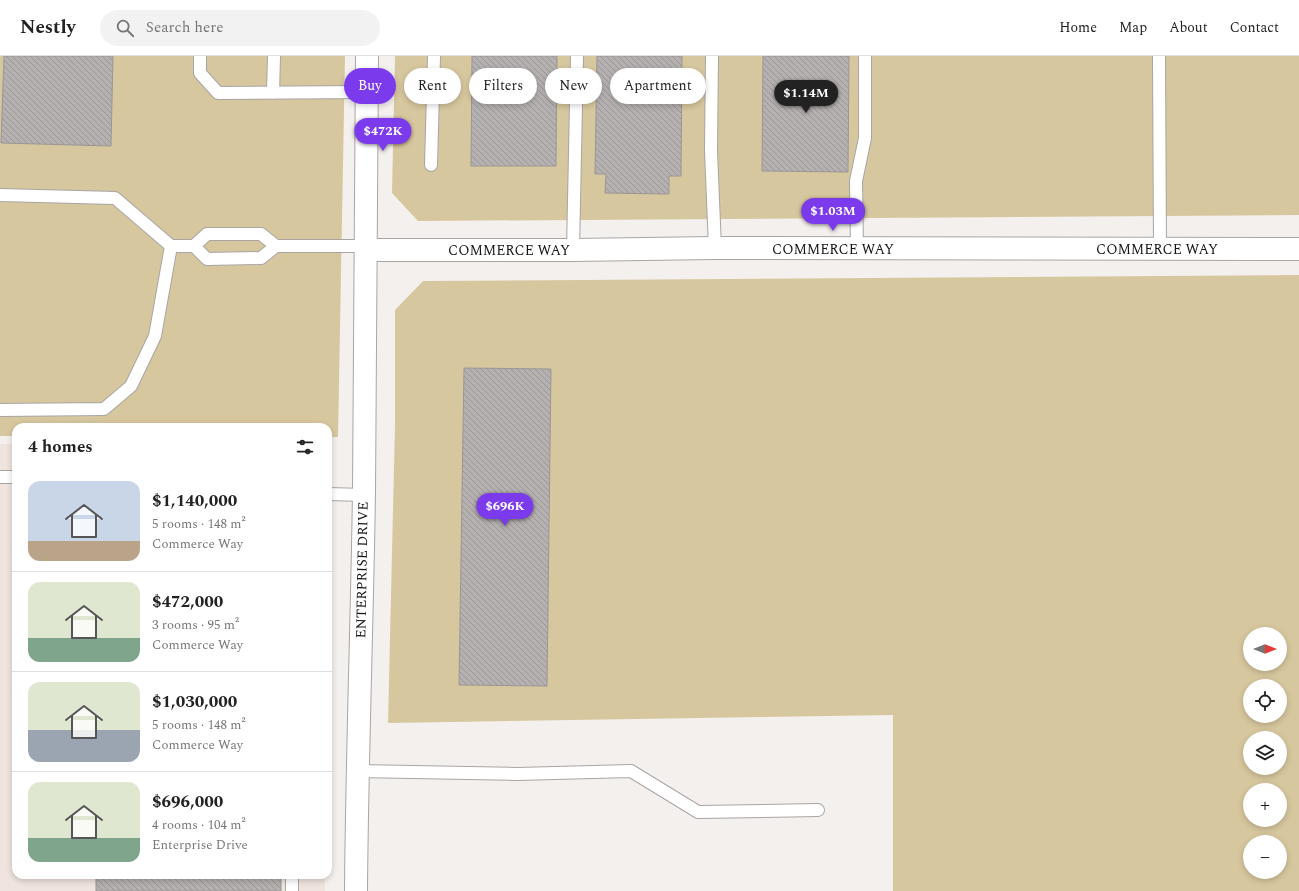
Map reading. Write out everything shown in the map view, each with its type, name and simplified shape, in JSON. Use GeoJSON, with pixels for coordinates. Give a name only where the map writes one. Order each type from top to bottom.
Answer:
{"type":"FeatureCollection","features":[{"type":"Feature","properties":{"kind":"street","name":"ENTERPRISE DRIVE"},"geometry":{"type":"LineString","coordinates":[[367,56],[367,68]]}},
{"type":"Feature","properties":{"kind":"street","name":"ENTERPRISE DRIVE"},"geometry":{"type":"LineString","coordinates":[[356,891],[357,770],[364,495],[366,104]]}},
{"type":"Feature","properties":{"kind":"street","name":"COMMERCE WAY"},"geometry":{"type":"LineString","coordinates":[[366,248],[573,250],[715,248],[1299,249]]}},
{"type":"Feature","properties":{"kind":"lane"},"geometry":{"type":"LineString","coordinates":[[200,56],[200,73],[218,93],[344,92]]}},
{"type":"Feature","properties":{"kind":"lane"},"geometry":{"type":"LineString","coordinates":[[273,93],[274,56]]}},
{"type":"Feature","properties":{"kind":"lane"},"geometry":{"type":"LineString","coordinates":[[431,165],[434,56]]}},
{"type":"Feature","properties":{"kind":"lane"},"geometry":{"type":"LineString","coordinates":[[573,250],[576,56]]}},
{"type":"Feature","properties":{"kind":"lane"},"geometry":{"type":"LineString","coordinates":[[712,56],[711,151],[715,248]]}},
{"type":"Feature","properties":{"kind":"lane"},"geometry":{"type":"LineString","coordinates":[[857,249],[856,181],[865,138],[865,56]]}},
{"type":"Feature","properties":{"kind":"lane"},"geometry":{"type":"LineString","coordinates":[[1159,56],[1160,249]]}},
{"type":"Feature","properties":{"kind":"lane"},"geometry":{"type":"LineString","coordinates":[[0,195],[115,198],[171,246],[194,246],[207,234],[261,234],[276,246],[366,248]]}},
{"type":"Feature","properties":{"kind":"lane"},"geometry":{"type":"LineString","coordinates":[[0,410],[104,409],[131,386],[155,336],[171,246]]}},
{"type":"Feature","properties":{"kind":"lane"},"geometry":{"type":"LineString","coordinates":[[194,246],[207,259],[261,258],[276,246]]}},
{"type":"Feature","properties":{"kind":"lane"},"geometry":{"type":"LineString","coordinates":[[0,477],[12,477]]}},
{"type":"Feature","properties":{"kind":"lane"},"geometry":{"type":"LineString","coordinates":[[332,494],[364,495]]}},
{"type":"Feature","properties":{"kind":"lane"},"geometry":{"type":"LineString","coordinates":[[357,770],[518,774],[631,771],[698,812],[818,810]]}},
{"type":"Feature","properties":{"kind":"lane"},"geometry":{"type":"LineString","coordinates":[[292,879],[292,891]]}},
{"type":"Feature","properties":{"kind":"shaded area"},"geometry":{"type":"Polygon","coordinates":[[[0,56],[345,56],[338,437],[332,437],[332,423],[12,423],[12,436],[0,436],[0,56]]]}},
{"type":"Feature","properties":{"kind":"shaded area"},"geometry":{"type":"Polygon","coordinates":[[[395,56],[1299,56],[1299,215],[418,221],[392,193],[394,104],[396,104],[396,68],[395,68],[395,56]]]}},
{"type":"Feature","properties":{"kind":"shaded area"},"geometry":{"type":"Polygon","coordinates":[[[1299,275],[1299,891],[893,891],[893,715],[388,723],[395,425],[395,310],[423,281],[1299,275]]]}},
{"type":"Feature","properties":{"kind":"shaded area"},"geometry":{"type":"Polygon","coordinates":[[[0,444],[12,444],[12,879],[325,879],[325,891],[0,891],[0,444]]]}},
{"type":"Feature","properties":{"kind":"building"},"geometry":{"type":"Polygon","coordinates":[[[4,56],[113,56],[111,146],[1,143],[4,56]]]}},
{"type":"Feature","properties":{"kind":"building"},"geometry":{"type":"Polygon","coordinates":[[[472,56],[557,56],[557,68],[545,68],[545,104],[557,104],[556,166],[471,166],[472,104],[537,104],[537,68],[472,68],[472,56]]]}},
{"type":"Feature","properties":{"kind":"building"},"geometry":{"type":"Polygon","coordinates":[[[597,56],[682,56],[682,68],[610,68],[610,104],[682,104],[681,176],[669,176],[669,194],[605,193],[606,174],[595,174],[596,104],[602,104],[602,68],[597,68],[597,56]]]}},
{"type":"Feature","properties":{"kind":"building"},"geometry":{"type":"Polygon","coordinates":[[[763,56],[849,56],[848,172],[762,171],[763,56]]]}},
{"type":"Feature","properties":{"kind":"building"},"geometry":{"type":"Polygon","coordinates":[[[464,368],[551,369],[547,686],[459,685],[464,368]]]}},
{"type":"Feature","properties":{"kind":"building"},"geometry":{"type":"Polygon","coordinates":[[[96,879],[281,879],[281,891],[96,891],[96,879]]]}}]}
